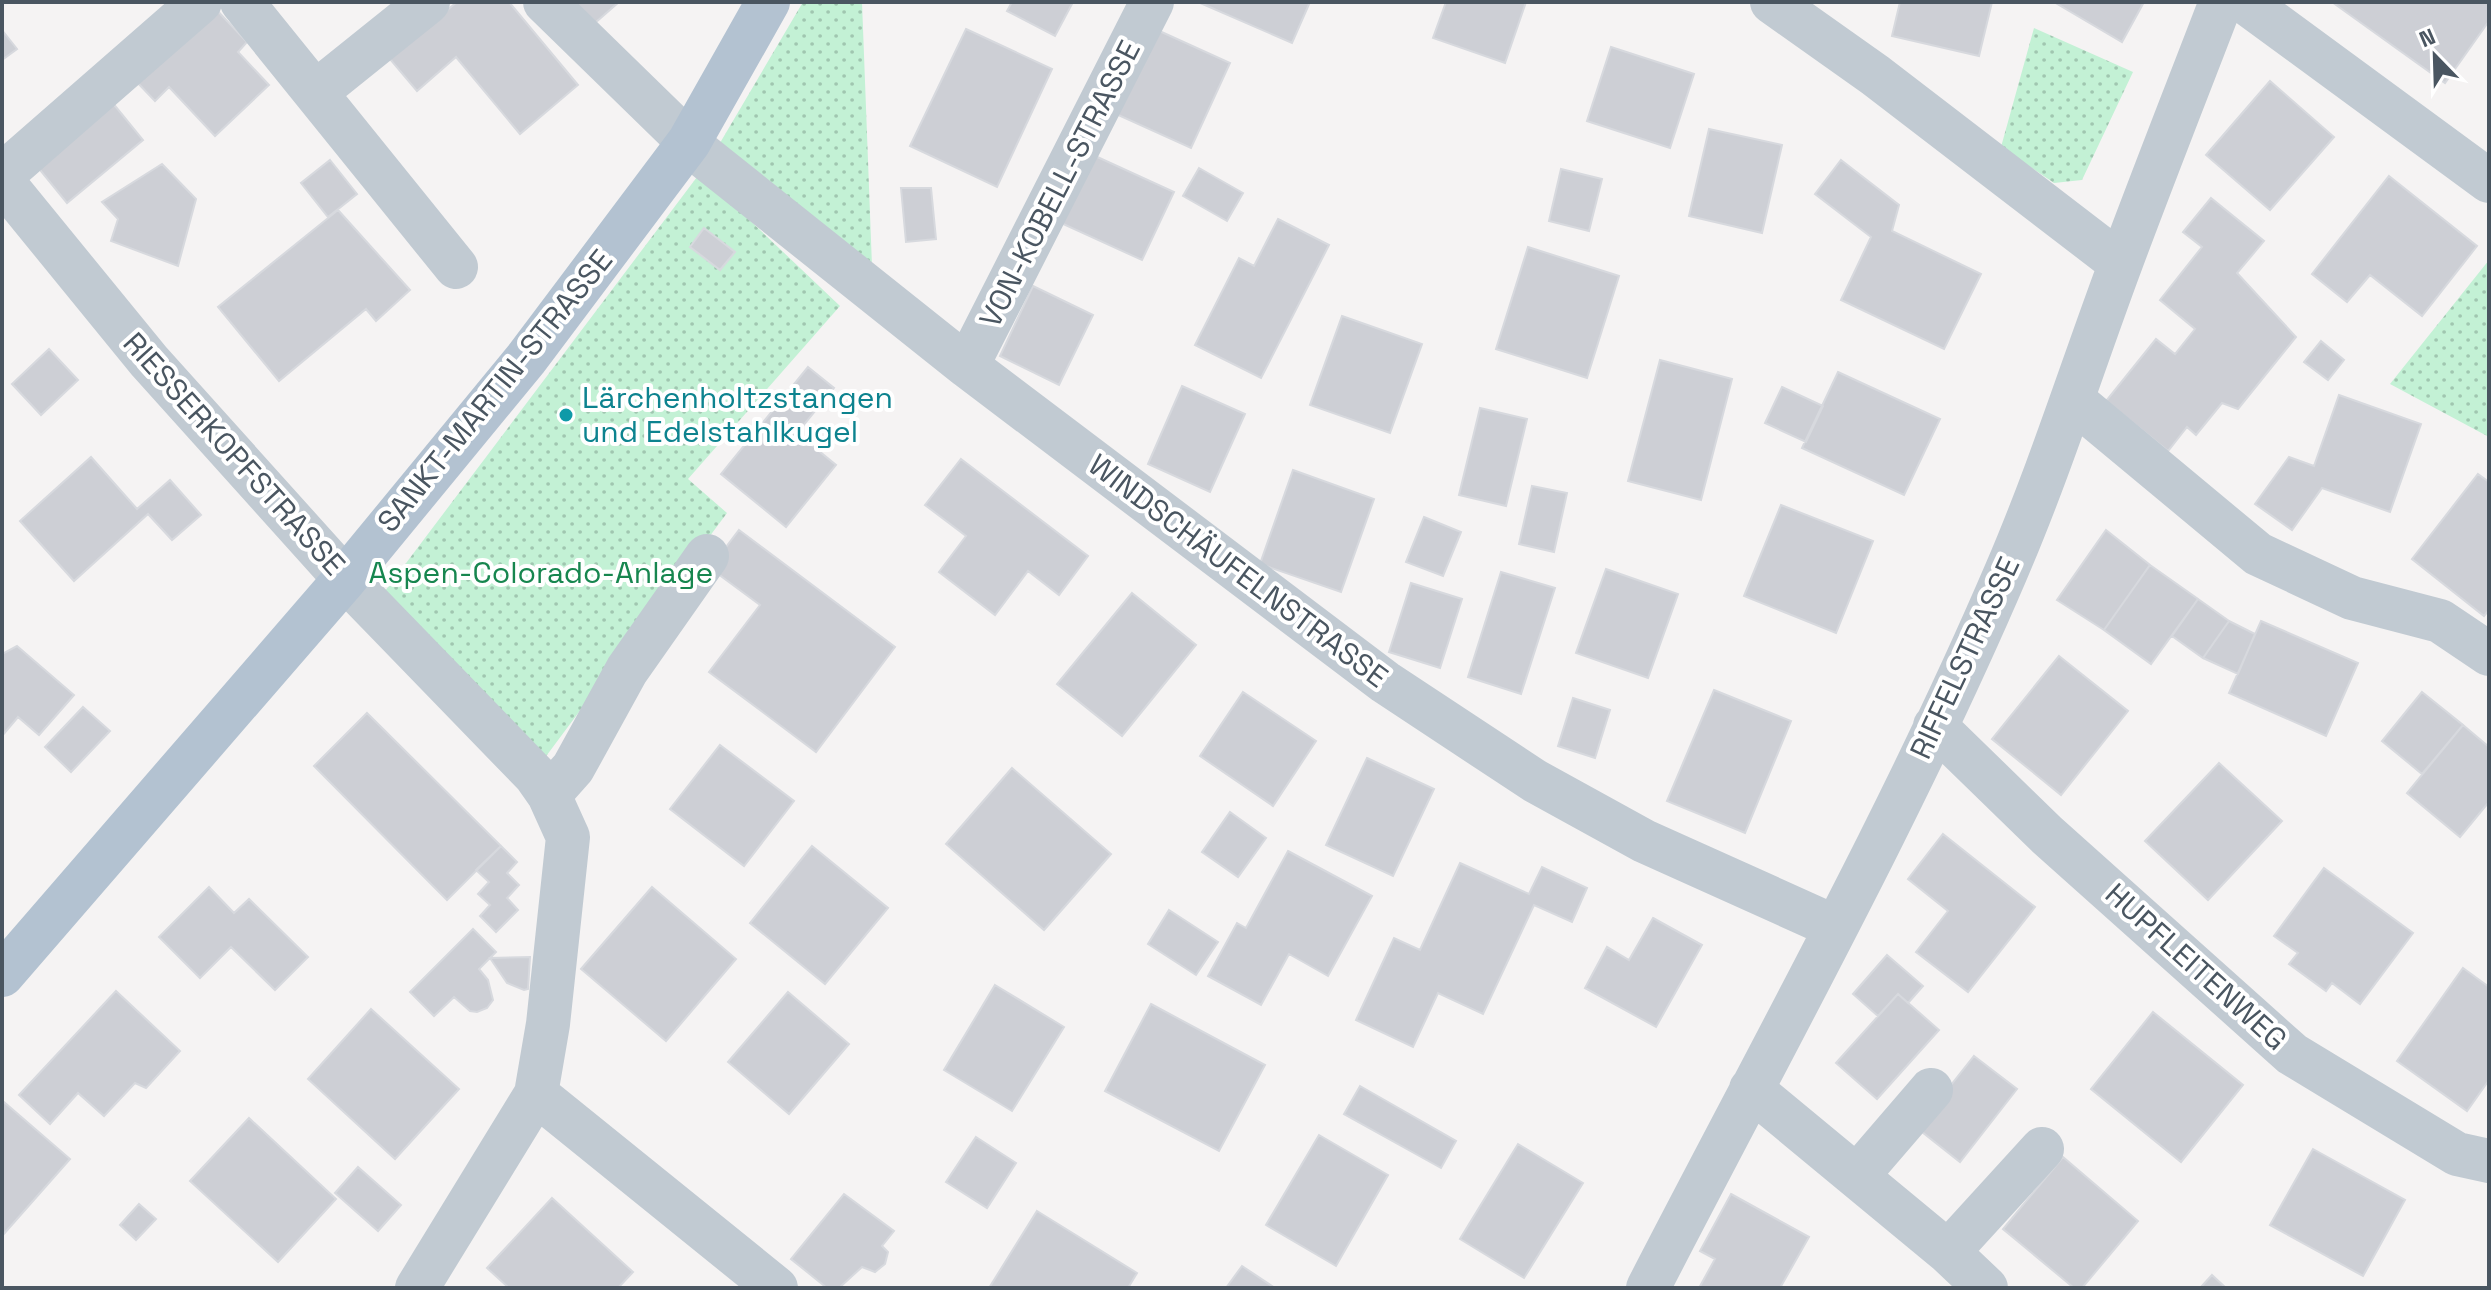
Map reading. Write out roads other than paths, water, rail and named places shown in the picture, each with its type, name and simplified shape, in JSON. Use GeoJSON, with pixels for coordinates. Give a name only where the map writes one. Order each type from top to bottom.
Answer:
{"type":"FeatureCollection","features":[{"type":"Feature","properties":{"kind":"main road","name":"SANKT-MARTIN-STRASSE"},"geometry":{"type":"LineString","coordinates":[[2,975],[345,579],[526,359],[689,142],[768,2]]}},
{"type":"Feature","properties":{"kind":"street"},"geometry":{"type":"LineString","coordinates":[[6,194],[200,2]]}},
{"type":"Feature","properties":{"kind":"street"},"geometry":{"type":"LineString","coordinates":[[242,2],[456,267]]}},
{"type":"Feature","properties":{"kind":"street"},"geometry":{"type":"LineString","coordinates":[[316,92],[428,2]]}},
{"type":"Feature","properties":{"kind":"street","name":"WINDSCHÄUFELNSTRASSE"},"geometry":{"type":"LineString","coordinates":[[545,2],[689,142],[967,366],[1385,682],[1535,781],[1644,841],[1835,927]]}},
{"type":"Feature","properties":{"kind":"street","name":"VON-KOBELL-STRASSE"},"geometry":{"type":"LineString","coordinates":[[967,366],[1152,2]]}},
{"type":"Feature","properties":{"kind":"street"},"geometry":{"type":"LineString","coordinates":[[1772,2],[1875,75],[2120,263]]}},
{"type":"Feature","properties":{"kind":"street","name":"RIFFELSTRASSE"},"geometry":{"type":"LineString","coordinates":[[1648,1288],[1835,927],[1935,726],[2006,573],[2074,401],[2120,263],[2221,2]]}},
{"type":"Feature","properties":{"kind":"street"},"geometry":{"type":"LineString","coordinates":[[2245,2],[2489,181]]}},
{"type":"Feature","properties":{"kind":"street","name":"RIESSERKOPFSTRASSE"},"geometry":{"type":"LineString","coordinates":[[6,194],[149,361],[345,579],[535,775],[549,795],[568,837],[548,1024],[536,1094]]}},
{"type":"Feature","properties":{"kind":"street"},"geometry":{"type":"LineString","coordinates":[[2074,401],[2258,554],[2352,598],[2440,621],[2489,654]]}},
{"type":"Feature","properties":{"kind":"street"},"geometry":{"type":"LineString","coordinates":[[549,795],[573,768],[627,670],[707,556]]}},
{"type":"Feature","properties":{"kind":"street","name":"HUPFLEITENWEG"},"geometry":{"type":"LineString","coordinates":[[1935,726],[2047,835],[2292,1054],[2457,1154],[2489,1161]]}},
{"type":"Feature","properties":{"kind":"street"},"geometry":{"type":"LineString","coordinates":[[1751,1089],[1948,1252],[1986,1288]]}},
{"type":"Feature","properties":{"kind":"street"},"geometry":{"type":"LineString","coordinates":[[1857,1176],[1931,1090]]}},
{"type":"Feature","properties":{"kind":"street"},"geometry":{"type":"LineString","coordinates":[[417,1288],[536,1094],[776,1288]]}},
{"type":"Feature","properties":{"kind":"street"},"geometry":{"type":"LineString","coordinates":[[1948,1252],[2042,1149]]}},
{"type":"Feature","properties":{"kind":"place","name":"Lärchenholtzstangen und Edelstahlkugel"},"geometry":{"type":"Point","coordinates":[566,415]}},
{"type":"Feature","properties":{"kind":"park label","name":"Aspen-Colorado-Anlage"},"geometry":{"type":"Point","coordinates":[541,573]}}]}
